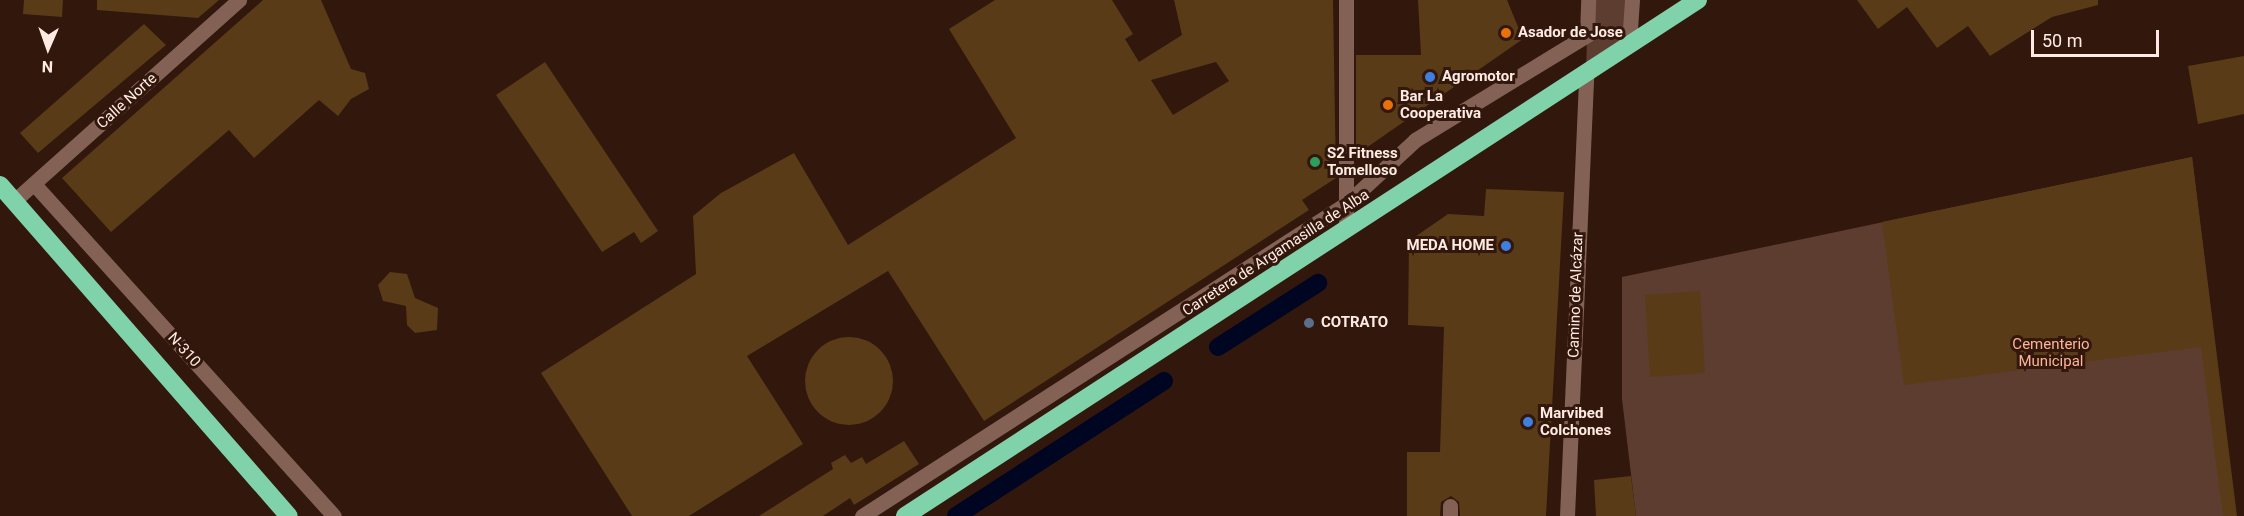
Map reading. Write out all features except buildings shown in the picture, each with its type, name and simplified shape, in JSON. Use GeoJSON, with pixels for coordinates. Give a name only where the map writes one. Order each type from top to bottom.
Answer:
{"type":"FeatureCollection","features":[{"type":"Feature","properties":{"kind":"highway","name":"Carretera de Argamasilla de Alba"},"geometry":{"type":"LineString","coordinates":[[905,516],[1698,0]]}},
{"type":"Feature","properties":{"kind":"highway"},"geometry":{"type":"LineString","coordinates":[[0,185],[289,516]]}},
{"type":"Feature","properties":{"kind":"street","name":"Calle Norte"},"geometry":{"type":"LineString","coordinates":[[14,201],[239,0]]}},
{"type":"Feature","properties":{"kind":"street"},"geometry":{"type":"LineString","coordinates":[[1346,0],[1346,229]]}},
{"type":"Feature","properties":{"kind":"street","name":"Carretera de Argamasilla de Alba"},"geometry":{"type":"LineString","coordinates":[[862,516],[1346,204],[1415,140],[1587,35],[1588,0]]}},
{"type":"Feature","properties":{"kind":"street"},"geometry":{"type":"LineString","coordinates":[[1629,44],[1632,0]]}},
{"type":"Feature","properties":{"kind":"street","name":"Camino de Alcázar"},"geometry":{"type":"LineString","coordinates":[[1567,516],[1586,74]]}},
{"type":"Feature","properties":{"kind":"street","name":"N-310"},"geometry":{"type":"LineString","coordinates":[[34,184],[334,516]]}},
{"type":"Feature","properties":{"kind":"green space"},"geometry":{"type":"Polygon","coordinates":[[[1588,0],[1632,0],[1629,44],[1586,74],[1588,0]]]}},
{"type":"Feature","properties":{"kind":"green space","name":"Cementerio Municipal"},"geometry":{"type":"Polygon","coordinates":[[[2192,157],[2236,516],[1636,516],[1622,399],[1622,277],[2192,157]]]}},
{"type":"Feature","properties":{"kind":"waterway"},"geometry":{"type":"LineString","coordinates":[[1218,347],[1318,283]]}},
{"type":"Feature","properties":{"kind":"waterway"},"geometry":{"type":"LineString","coordinates":[[956,516],[1164,381]]}},
{"type":"Feature","properties":{"kind":"place","name":"Asador de Jose"},"geometry":{"type":"Point","coordinates":[1506,33]}},
{"type":"Feature","properties":{"kind":"place","name":"Agromotor"},"geometry":{"type":"Point","coordinates":[1430,77]}},
{"type":"Feature","properties":{"kind":"place","name":"Bar La Cooperativa"},"geometry":{"type":"Point","coordinates":[1388,105]}},
{"type":"Feature","properties":{"kind":"place","name":"S2 Fitness Tomelloso"},"geometry":{"type":"Point","coordinates":[1315,162]}},
{"type":"Feature","properties":{"kind":"place","name":"MEDA HOME"},"geometry":{"type":"Point","coordinates":[1506,246]}},
{"type":"Feature","properties":{"kind":"place","name":"COTRATO"},"geometry":{"type":"Point","coordinates":[1309,323]}},
{"type":"Feature","properties":{"kind":"place","name":"Marvibed Colchones"},"geometry":{"type":"Point","coordinates":[1528,422]}}]}
